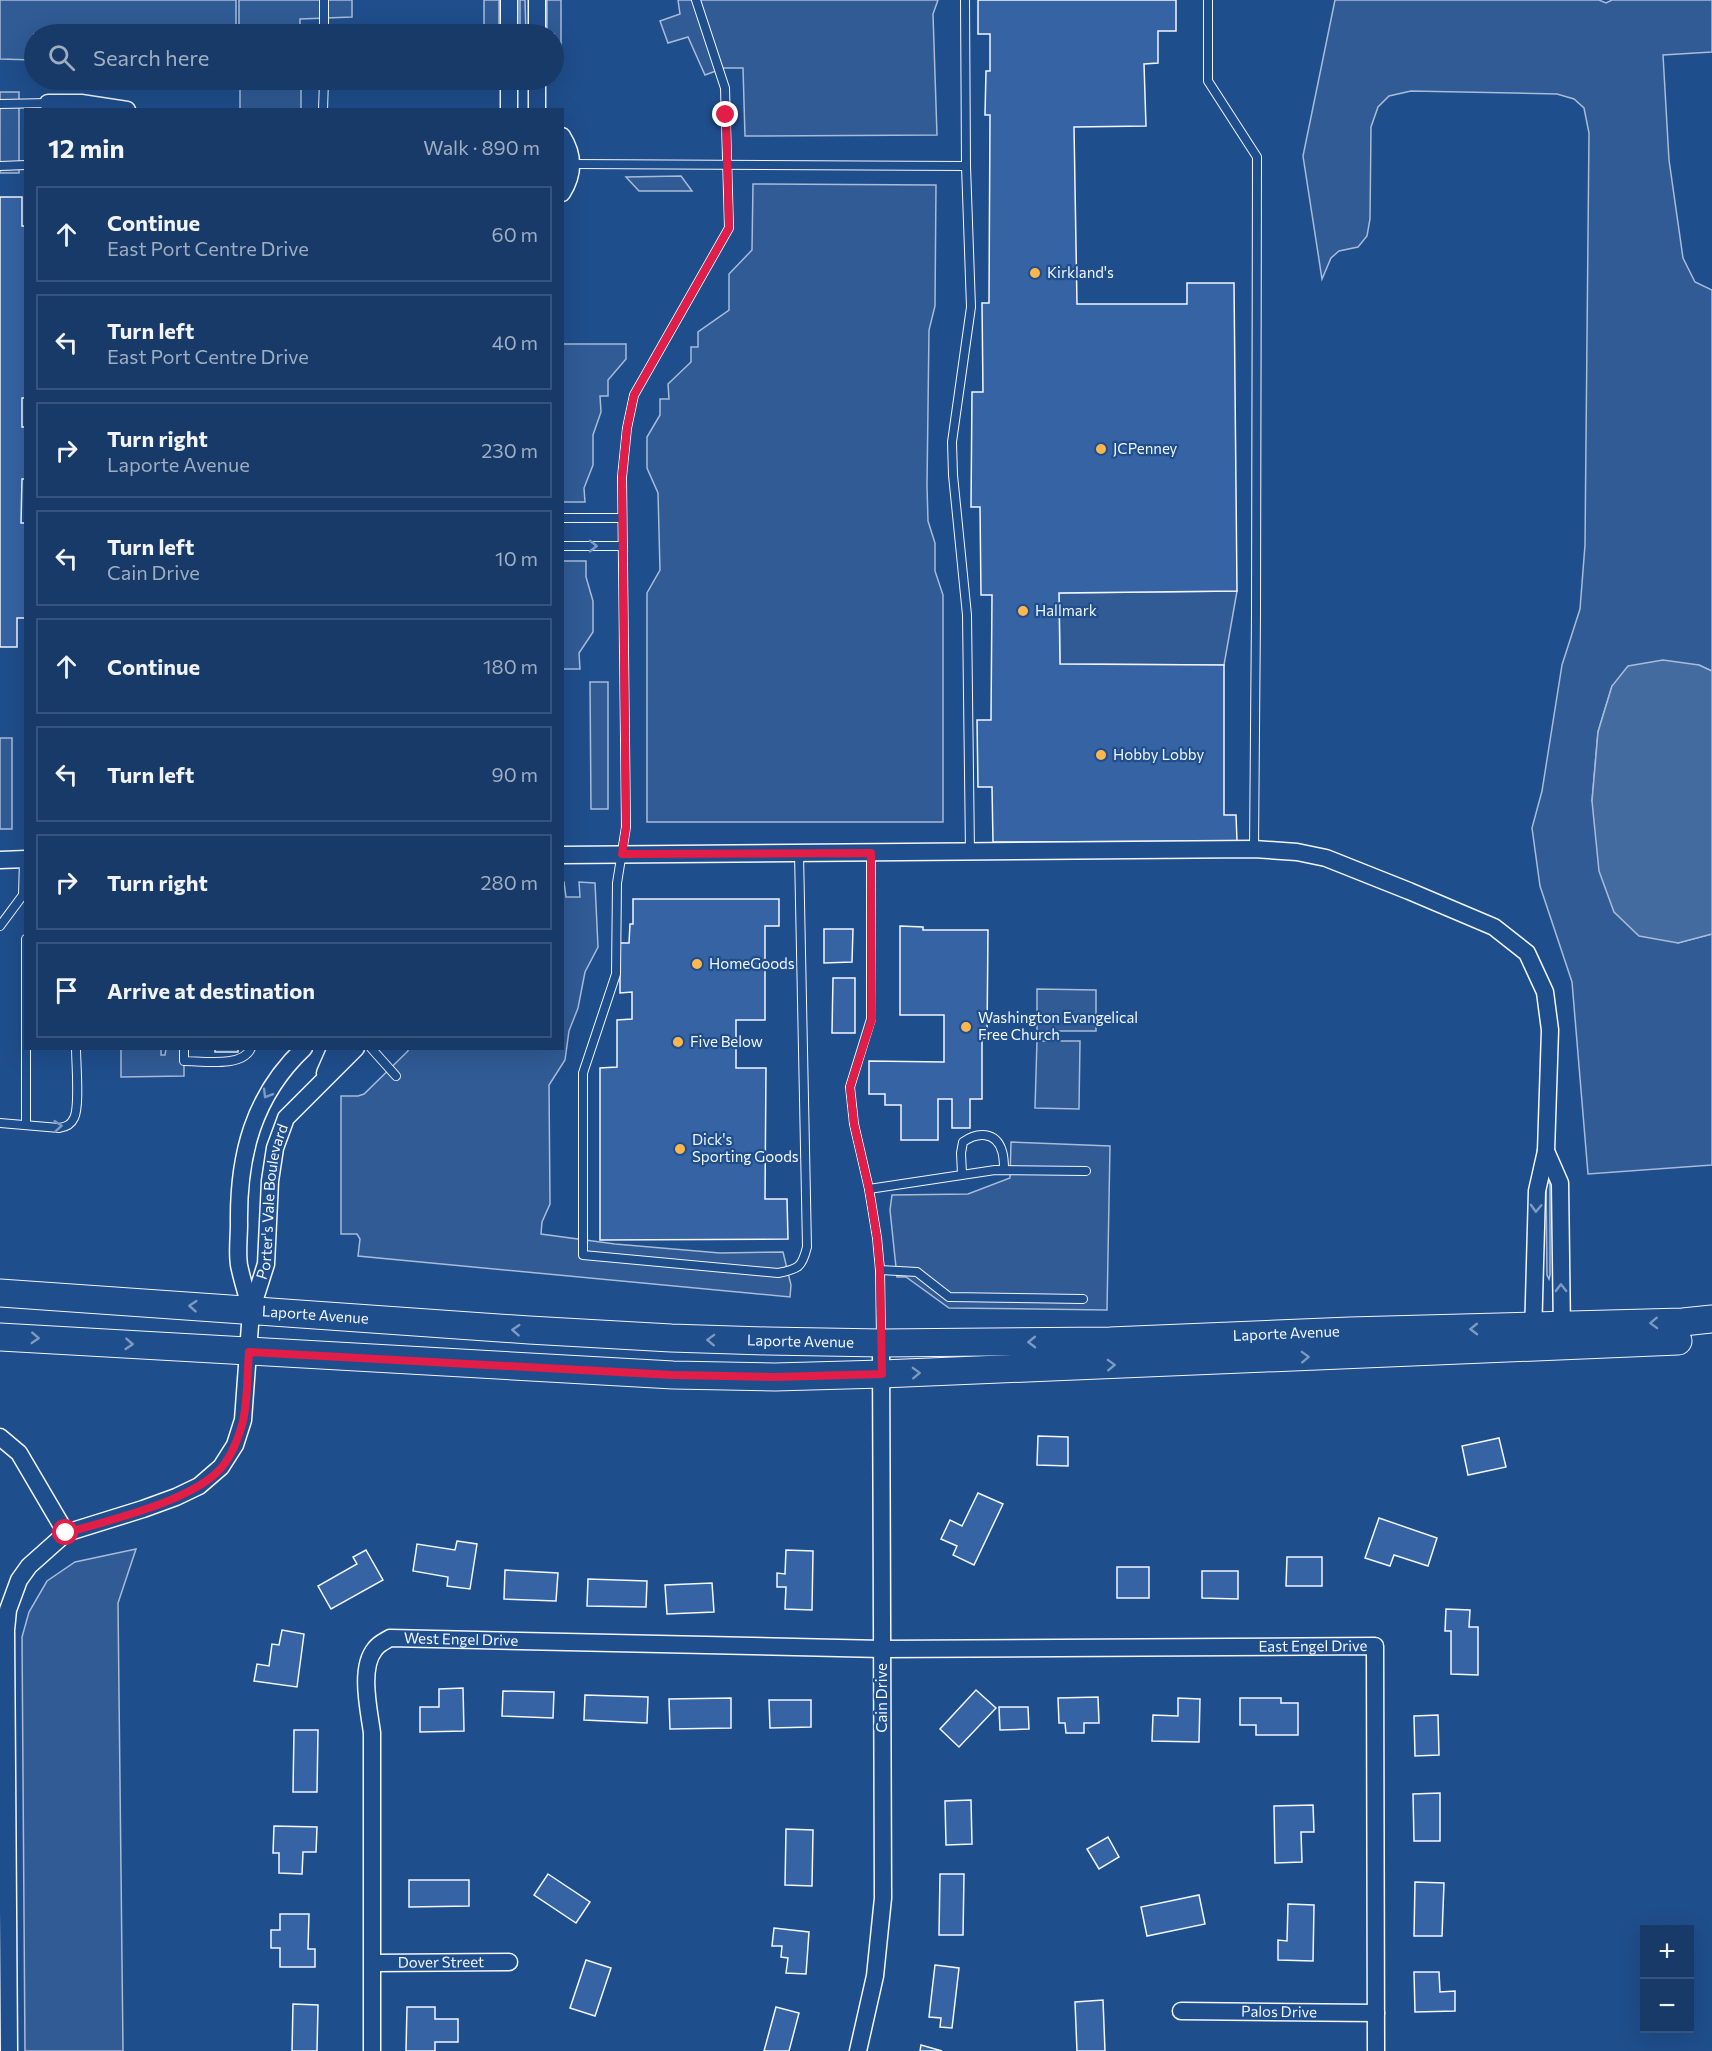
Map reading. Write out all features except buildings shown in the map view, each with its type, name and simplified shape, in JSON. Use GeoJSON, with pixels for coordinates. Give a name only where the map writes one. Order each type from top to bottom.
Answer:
{"type":"FeatureCollection","features":[{"type":"Feature","properties":{"kind":"main road","name":"Laporte Avenue"},"geometry":{"type":"LineString","coordinates":[[0,1293],[671,1338],[881,1343],[1110,1341],[1350,1331],[1533,1337]]}},
{"type":"Feature","properties":{"kind":"main road","name":"Laporte Avenue"},"geometry":{"type":"LineString","coordinates":[[1562,1336],[1712,1319]]}},
{"type":"Feature","properties":{"kind":"main road","name":"Laporte Avenue"},"geometry":{"type":"LineString","coordinates":[[0,1337],[673,1375],[775,1377],[882,1374],[1533,1337],[1712,1338]]}},
{"type":"Feature","properties":{"kind":"street"},"geometry":{"type":"LineString","coordinates":[[509,0],[509,24]]}},
{"type":"Feature","properties":{"kind":"street"},"geometry":{"type":"LineString","coordinates":[[537,0],[537,24]]}},
{"type":"Feature","properties":{"kind":"street"},"geometry":{"type":"LineString","coordinates":[[509,90],[509,108]]}},
{"type":"Feature","properties":{"kind":"street"},"geometry":{"type":"LineString","coordinates":[[537,90],[537,108]]}},
{"type":"Feature","properties":{"kind":"street"},"geometry":{"type":"LineString","coordinates":[[48,106],[81,103],[114,108]]}},
{"type":"Feature","properties":{"kind":"street"},"geometry":{"type":"LineString","coordinates":[[564,139],[569,147],[572,164],[569,183],[564,190]]}},
{"type":"Feature","properties":{"kind":"street"},"geometry":{"type":"LineString","coordinates":[[564,855],[1254,849],[1297,852],[1326,858],[1494,927],[1527,953],[1545,992],[1550,1030],[1546,1151],[1537,1191],[1533,1337]]}},
{"type":"Feature","properties":{"kind":"street"},"geometry":{"type":"LineString","coordinates":[[0,860],[24,859]]}},
{"type":"Feature","properties":{"kind":"street","name":"Porter's Vale Boulevard"},"geometry":{"type":"LineString","coordinates":[[251,1311],[239,1263],[241,1169],[250,1132],[265,1095],[290,1061],[302,1050]]}},
{"type":"Feature","properties":{"kind":"street"},"geometry":{"type":"LineString","coordinates":[[319,1085],[335,1050]]}},
{"type":"Feature","properties":{"kind":"street","name":"Porter's Vale Boulevard"},"geometry":{"type":"LineString","coordinates":[[66,1533],[143,1509],[199,1486],[221,1467],[235,1444],[243,1420],[251,1311],[266,1264],[270,1181],[275,1148],[286,1118],[354,1050]]}},
{"type":"Feature","properties":{"kind":"street"},"geometry":{"type":"LineString","coordinates":[[1546,1151],[1560,1183],[1562,1336]]}},
{"type":"Feature","properties":{"kind":"street","name":"Cain Drive"},"geometry":{"type":"LineString","coordinates":[[858,2051],[875,1976],[883,1898],[881,1343]]}},
{"type":"Feature","properties":{"kind":"street"},"geometry":{"type":"LineString","coordinates":[[0,1437],[19,1453],[66,1533],[29,1566],[19,1580],[8,1610],[6,1630],[9,2051]]}},
{"type":"Feature","properties":{"kind":"street","name":"West Engel Drive"},"geometry":{"type":"LineString","coordinates":[[372,2051],[372,1733],[367,1688],[367,1662],[375,1648],[390,1638],[882,1649]]}},
{"type":"Feature","properties":{"kind":"street","name":"East Engel Drive"},"geometry":{"type":"LineString","coordinates":[[882,1649],[1375,1646],[1376,2051]]}},
{"type":"Feature","properties":{"kind":"street","name":"Dover Street"},"geometry":{"type":"LineString","coordinates":[[373,1963],[509,1962]]}},
{"type":"Feature","properties":{"kind":"street","name":"Palos Drive"},"geometry":{"type":"LineString","coordinates":[[1181,2011],[1376,2013]]}},
{"type":"Feature","properties":{"kind":"lane"},"geometry":{"type":"LineString","coordinates":[[324,0],[324,24]]}},
{"type":"Feature","properties":{"kind":"lane"},"geometry":{"type":"LineString","coordinates":[[696,0],[725,88],[729,228],[634,395],[627,428],[622,477],[626,827],[616,882],[616,974],[583,1073],[583,1255],[778,1273],[794,1270],[803,1262],[807,1247],[798,853]]}},
{"type":"Feature","properties":{"kind":"lane"},"geometry":{"type":"LineString","coordinates":[[965,0],[966,166],[971,307],[952,442],[953,475],[967,615],[970,852]]}},
{"type":"Feature","properties":{"kind":"lane"},"geometry":{"type":"LineString","coordinates":[[1208,0],[1208,81],[1257,157],[1254,849]]}},
{"type":"Feature","properties":{"kind":"lane"},"geometry":{"type":"LineString","coordinates":[[323,108],[324,90]]}},
{"type":"Feature","properties":{"kind":"lane"},"geometry":{"type":"LineString","coordinates":[[0,104],[48,106]]}},
{"type":"Feature","properties":{"kind":"lane"},"geometry":{"type":"LineString","coordinates":[[572,164],[966,166]]}},
{"type":"Feature","properties":{"kind":"lane"},"geometry":{"type":"LineString","coordinates":[[0,166],[24,165]]}},
{"type":"Feature","properties":{"kind":"lane"},"geometry":{"type":"LineString","coordinates":[[564,518],[622,518]]}},
{"type":"Feature","properties":{"kind":"lane"},"geometry":{"type":"LineString","coordinates":[[564,546],[622,546]]}},
{"type":"Feature","properties":{"kind":"lane"},"geometry":{"type":"LineString","coordinates":[[871,853],[872,1019],[850,1087],[854,1124],[869,1189],[880,1270],[881,1343]]}},
{"type":"Feature","properties":{"kind":"lane"},"geometry":{"type":"LineString","coordinates":[[0,926],[23,894],[24,876]]}},
{"type":"Feature","properties":{"kind":"lane"},"geometry":{"type":"LineString","coordinates":[[26,1050],[26,1125]]}},
{"type":"Feature","properties":{"kind":"lane"},"geometry":{"type":"LineString","coordinates":[[0,1123],[66,1127],[74,1119],[76,1113],[76,1050]]}},
{"type":"Feature","properties":{"kind":"lane"},"geometry":{"type":"LineString","coordinates":[[184,1050],[184,1061],[236,1062],[250,1050]]}},
{"type":"Feature","properties":{"kind":"lane"},"geometry":{"type":"LineString","coordinates":[[373,1050],[396,1076]]}},
{"type":"Feature","properties":{"kind":"lane"},"geometry":{"type":"LineString","coordinates":[[962,1174],[963,1142],[973,1135],[986,1134],[996,1140],[1002,1149],[1004,1170]]}},
{"type":"Feature","properties":{"kind":"lane"},"geometry":{"type":"LineString","coordinates":[[869,1189],[962,1174],[1004,1170],[1086,1171]]}},
{"type":"Feature","properties":{"kind":"lane"},"geometry":{"type":"LineString","coordinates":[[880,1270],[917,1272],[950,1296],[1083,1299]]}},
{"type":"Feature","properties":{"kind":"shaded area"},"geometry":{"type":"Polygon","coordinates":[[[0,0],[236,0],[236,24],[24,24],[24,60],[0,59],[0,0]]]}},
{"type":"Feature","properties":{"kind":"shaded area"},"geometry":{"type":"Polygon","coordinates":[[[239,0],[352,0],[352,17],[300,19],[300,24],[239,24],[239,0]]]}},
{"type":"Feature","properties":{"kind":"shaded area"},"geometry":{"type":"Polygon","coordinates":[[[484,0],[499,0],[499,24],[484,24],[484,0]]]}},
{"type":"Feature","properties":{"kind":"shaded area"},"geometry":{"type":"Polygon","coordinates":[[[520,0],[525,0],[526,24],[520,24],[520,0]]]}},
{"type":"Feature","properties":{"kind":"shaded area"},"geometry":{"type":"Polygon","coordinates":[[[547,0],[561,0],[561,24],[547,24],[547,0]]]}},
{"type":"Feature","properties":{"kind":"shaded area"},"geometry":{"type":"Polygon","coordinates":[[[678,0],[938,0],[933,14],[937,135],[745,136],[743,68],[724,68],[705,75],[688,37],[668,43],[660,21],[680,14],[678,0]]]}},
{"type":"Feature","properties":{"kind":"shaded area"},"geometry":{"type":"Polygon","coordinates":[[[1335,0],[1599,0],[1606,3],[1612,0],[1712,0],[1712,52],[1663,55],[1669,160],[1683,258],[1695,282],[1712,290],[1712,671],[1699,665],[1612,686],[1598,732],[1592,801],[1678,943],[1712,934],[1712,1165],[1588,1174],[1572,982],[1540,886],[1532,828],[1542,791],[1562,665],[1580,609],[1585,545],[1589,133],[1584,108],[1574,99],[1557,94],[1411,91],[1389,96],[1378,107],[1371,127],[1370,219],[1367,236],[1358,247],[1339,251],[1331,258],[1322,279],[1303,156],[1335,0]]]}},
{"type":"Feature","properties":{"kind":"shaded area"},"geometry":{"type":"Polygon","coordinates":[[[240,90],[301,90],[301,108],[240,108],[240,90]]]}},
{"type":"Feature","properties":{"kind":"shaded area"},"geometry":{"type":"Polygon","coordinates":[[[0,92],[19,92],[19,173],[0,173],[0,92]]]}},
{"type":"Feature","properties":{"kind":"shaded area"},"geometry":{"type":"Polygon","coordinates":[[[681,176],[692,191],[639,191],[626,177],[681,176]]]}},
{"type":"Feature","properties":{"kind":"shaded area"},"geometry":{"type":"Polygon","coordinates":[[[753,184],[936,185],[935,306],[929,330],[927,486],[928,521],[935,543],[935,571],[943,595],[943,822],[647,822],[647,593],[660,570],[658,493],[647,468],[647,437],[660,415],[660,399],[669,399],[668,384],[691,362],[691,347],[698,347],[698,332],[729,310],[729,274],[752,250],[753,184]]]}},
{"type":"Feature","properties":{"kind":"shaded area"},"geometry":{"type":"Polygon","coordinates":[[[564,344],[626,344],[626,359],[608,380],[608,396],[600,396],[601,412],[593,435],[593,465],[584,488],[585,502],[564,502],[564,344]]]}},
{"type":"Feature","properties":{"kind":"shaded area"},"geometry":{"type":"Polygon","coordinates":[[[564,561],[586,561],[586,577],[593,601],[593,632],[579,653],[580,669],[564,669],[564,561]]]}},
{"type":"Feature","properties":{"kind":"shaded area"},"geometry":{"type":"Polygon","coordinates":[[[1237,591],[1224,665],[1060,664],[1059,593],[1237,591]]]}},
{"type":"Feature","properties":{"kind":"shaded area"},"geometry":{"type":"Polygon","coordinates":[[[1663,660],[1699,665],[1712,671],[1712,934],[1678,943],[1639,936],[1614,912],[1599,871],[1592,801],[1598,732],[1612,686],[1628,666],[1663,660]]]}},
{"type":"Feature","properties":{"kind":"shaded area"},"geometry":{"type":"Polygon","coordinates":[[[590,682],[608,682],[608,809],[591,809],[590,682]]]}},
{"type":"Feature","properties":{"kind":"shaded area"},"geometry":{"type":"Polygon","coordinates":[[[0,738],[12,738],[12,829],[0,829],[0,738]]]}},
{"type":"Feature","properties":{"kind":"shaded area"},"geometry":{"type":"Polygon","coordinates":[[[564,882],[566,897],[580,897],[579,882],[595,883],[598,947],[585,972],[578,1008],[569,1031],[565,1060],[549,1085],[550,1204],[542,1222],[541,1234],[615,1244],[720,1253],[783,1252],[791,1285],[790,1297],[358,1256],[360,1239],[357,1234],[341,1234],[341,1096],[364,1094],[408,1051],[564,1050],[564,882]]]}},
{"type":"Feature","properties":{"kind":"shaded area"},"geometry":{"type":"Polygon","coordinates":[[[1037,989],[1096,990],[1096,1031],[1037,1031],[1037,989]]]}},
{"type":"Feature","properties":{"kind":"shaded area"},"geometry":{"type":"Polygon","coordinates":[[[1037,1041],[1080,1041],[1079,1109],[1035,1108],[1037,1041]]]}},
{"type":"Feature","properties":{"kind":"shaded area"},"geometry":{"type":"Polygon","coordinates":[[[121,1050],[161,1050],[161,1055],[165,1055],[166,1050],[184,1050],[184,1076],[121,1077],[121,1050]]]}},
{"type":"Feature","properties":{"kind":"shaded area"},"geometry":{"type":"Polygon","coordinates":[[[1011,1142],[1110,1146],[1107,1310],[949,1308],[906,1277],[897,1277],[890,1210],[892,1195],[968,1194],[1010,1178],[1011,1142]]]}},
{"type":"Feature","properties":{"kind":"shaded area"},"geometry":{"type":"Polygon","coordinates":[[[1546,1183],[1550,1183],[1549,1279],[1547,1275],[1546,1183]]]}},
{"type":"Feature","properties":{"kind":"shaded area"},"geometry":{"type":"Polygon","coordinates":[[[136,1549],[118,1603],[123,2051],[25,2051],[22,1637],[29,1612],[47,1581],[75,1562],[136,1549]]]}},
{"type":"Feature","properties":{"kind":"place","name":"Kirkland's"},"geometry":{"type":"Point","coordinates":[1035,273]}},
{"type":"Feature","properties":{"kind":"place","name":"JCPenney"},"geometry":{"type":"Point","coordinates":[1101,449]}},
{"type":"Feature","properties":{"kind":"place","name":"Hallmark"},"geometry":{"type":"Point","coordinates":[1023,611]}},
{"type":"Feature","properties":{"kind":"place","name":"Hobby Lobby"},"geometry":{"type":"Point","coordinates":[1101,755]}},
{"type":"Feature","properties":{"kind":"place","name":"HomeGoods"},"geometry":{"type":"Point","coordinates":[697,964]}},
{"type":"Feature","properties":{"kind":"place","name":"Washington Evangelical Free Church"},"geometry":{"type":"Point","coordinates":[966,1027]}},
{"type":"Feature","properties":{"kind":"place","name":"Five Below"},"geometry":{"type":"Point","coordinates":[678,1042]}},
{"type":"Feature","properties":{"kind":"place","name":"Dick's Sporting Goods"},"geometry":{"type":"Point","coordinates":[680,1149]}},
{"type":"Feature","properties":{"kind":"route"},"geometry":{"type":"LineString","coordinates":[[66,1533],[176,1497],[199,1486],[221,1467],[235,1444],[243,1420],[249,1352],[673,1375],[775,1377],[882,1374],[880,1270],[877,1238],[850,1098],[852,1076],[872,1019],[871,853],[622,854],[626,827],[622,477],[627,428],[634,395],[729,228],[726,115]]}}]}
